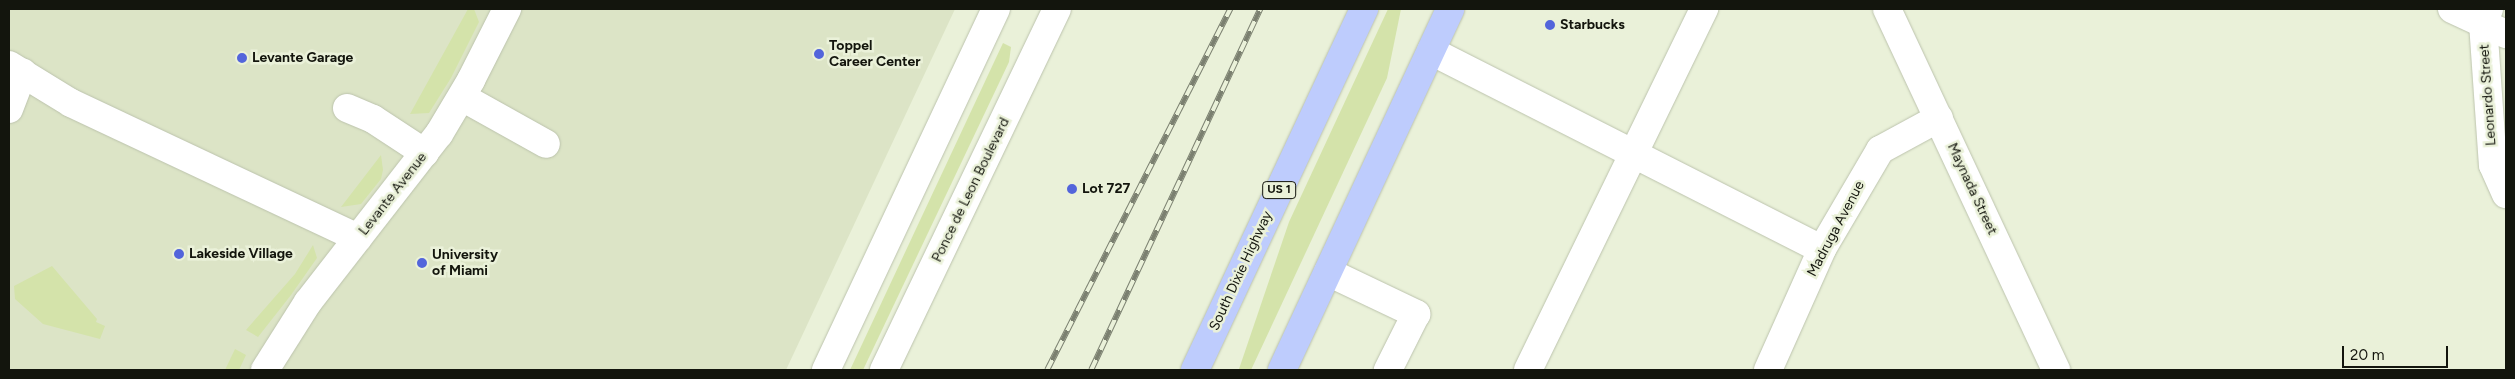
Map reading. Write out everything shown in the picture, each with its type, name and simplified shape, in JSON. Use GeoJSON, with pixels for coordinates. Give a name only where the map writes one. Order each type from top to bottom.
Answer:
{"type":"FeatureCollection","features":[{"type":"Feature","properties":{"kind":"highway","name":"South Dixie Highway"},"geometry":{"type":"LineString","coordinates":[[1195,370],[1364,9]]}},
{"type":"Feature","properties":{"kind":"highway"},"geometry":{"type":"LineString","coordinates":[[1282,370],[1450,9]]}},
{"type":"Feature","properties":{"kind":"street","name":"Levante Avenue"},"geometry":{"type":"LineString","coordinates":[[265,370],[308,302],[425,153],[462,97],[507,9]]}},
{"type":"Feature","properties":{"kind":"street"},"geometry":{"type":"LineString","coordinates":[[826,370],[996,9]]}},
{"type":"Feature","properties":{"kind":"street","name":"Ponce de Leon Boulevard"},"geometry":{"type":"LineString","coordinates":[[884,370],[1057,9]]}},
{"type":"Feature","properties":{"kind":"street"},"geometry":{"type":"LineString","coordinates":[[1528,370],[1704,9]]}},
{"type":"Feature","properties":{"kind":"street","name":"Maynada Street"},"geometry":{"type":"LineString","coordinates":[[1887,9],[2056,370]]}},
{"type":"Feature","properties":{"kind":"street"},"geometry":{"type":"LineString","coordinates":[[2452,9],[2492,22]]}},
{"type":"Feature","properties":{"kind":"street","name":"Leonardo Street"},"geometry":{"type":"LineString","coordinates":[[2492,22],[2494,165],[2506,194]]}},
{"type":"Feature","properties":{"kind":"street"},"geometry":{"type":"LineString","coordinates":[[1430,51],[1822,249]]}},
{"type":"Feature","properties":{"kind":"street"},"geometry":{"type":"LineString","coordinates":[[9,109],[16,69],[70,103],[358,238]]}},
{"type":"Feature","properties":{"kind":"street"},"geometry":{"type":"LineString","coordinates":[[462,97],[546,144]]}},
{"type":"Feature","properties":{"kind":"street"},"geometry":{"type":"LineString","coordinates":[[348,108],[373,119],[425,153]]}},
{"type":"Feature","properties":{"kind":"street","name":"Madruga Avenue"},"geometry":{"type":"LineString","coordinates":[[1768,370],[1822,249],[1880,150],[1939,118]]}},
{"type":"Feature","properties":{"kind":"street"},"geometry":{"type":"LineString","coordinates":[[1328,272],[1416,314],[1388,370]]}},
{"type":"Feature","properties":{"kind":"shaded area","name":"University of Miami"},"geometry":{"type":"Polygon","coordinates":[[[9,9],[955,9],[786,370],[9,370],[9,9]]]}},
{"type":"Feature","properties":{"kind":"green space"},"geometry":{"type":"Polygon","coordinates":[[[468,9],[474,9],[479,22],[451,78],[429,113],[410,114],[468,9]]]}},
{"type":"Feature","properties":{"kind":"green space"},"geometry":{"type":"Polygon","coordinates":[[[1388,9],[1401,9],[1387,78],[1251,370],[1239,369],[1289,222],[1388,9]]]}},
{"type":"Feature","properties":{"kind":"green space"},"geometry":{"type":"Polygon","coordinates":[[[1003,43],[1011,47],[1009,62],[863,370],[850,370],[1003,43]]]}},
{"type":"Feature","properties":{"kind":"green space"},"geometry":{"type":"Polygon","coordinates":[[[381,155],[383,170],[381,179],[361,204],[341,207],[381,155]]]}},
{"type":"Feature","properties":{"kind":"green space"},"geometry":{"type":"Polygon","coordinates":[[[313,245],[317,258],[258,337],[246,330],[295,274],[313,245]]]}},
{"type":"Feature","properties":{"kind":"green space"},"geometry":{"type":"Polygon","coordinates":[[[52,266],[97,319],[96,322],[105,326],[100,339],[43,324],[15,299],[14,286],[52,266]]]}},
{"type":"Feature","properties":{"kind":"green space"},"geometry":{"type":"Polygon","coordinates":[[[235,349],[246,355],[239,370],[225,370],[235,349]]]}},
{"type":"Feature","properties":{"kind":"railway"},"geometry":{"type":"LineString","coordinates":[[1047,370],[1230,9]]}},
{"type":"Feature","properties":{"kind":"railway"},"geometry":{"type":"LineString","coordinates":[[1091,370],[1260,9]]}},
{"type":"Feature","properties":{"kind":"place","name":"Starbucks"},"geometry":{"type":"Point","coordinates":[1550,25]}},
{"type":"Feature","properties":{"kind":"place","name":"Toppel Career Center"},"geometry":{"type":"Point","coordinates":[819,54]}},
{"type":"Feature","properties":{"kind":"place","name":"Levante Garage"},"geometry":{"type":"Point","coordinates":[242,58]}},
{"type":"Feature","properties":{"kind":"place","name":"Lot 727"},"geometry":{"type":"Point","coordinates":[1072,189]}},
{"type":"Feature","properties":{"kind":"place","name":"Lakeside Village"},"geometry":{"type":"Point","coordinates":[179,254]}},
{"type":"Feature","properties":{"kind":"place","name":"University of Miami"},"geometry":{"type":"Point","coordinates":[422,263]}}]}
